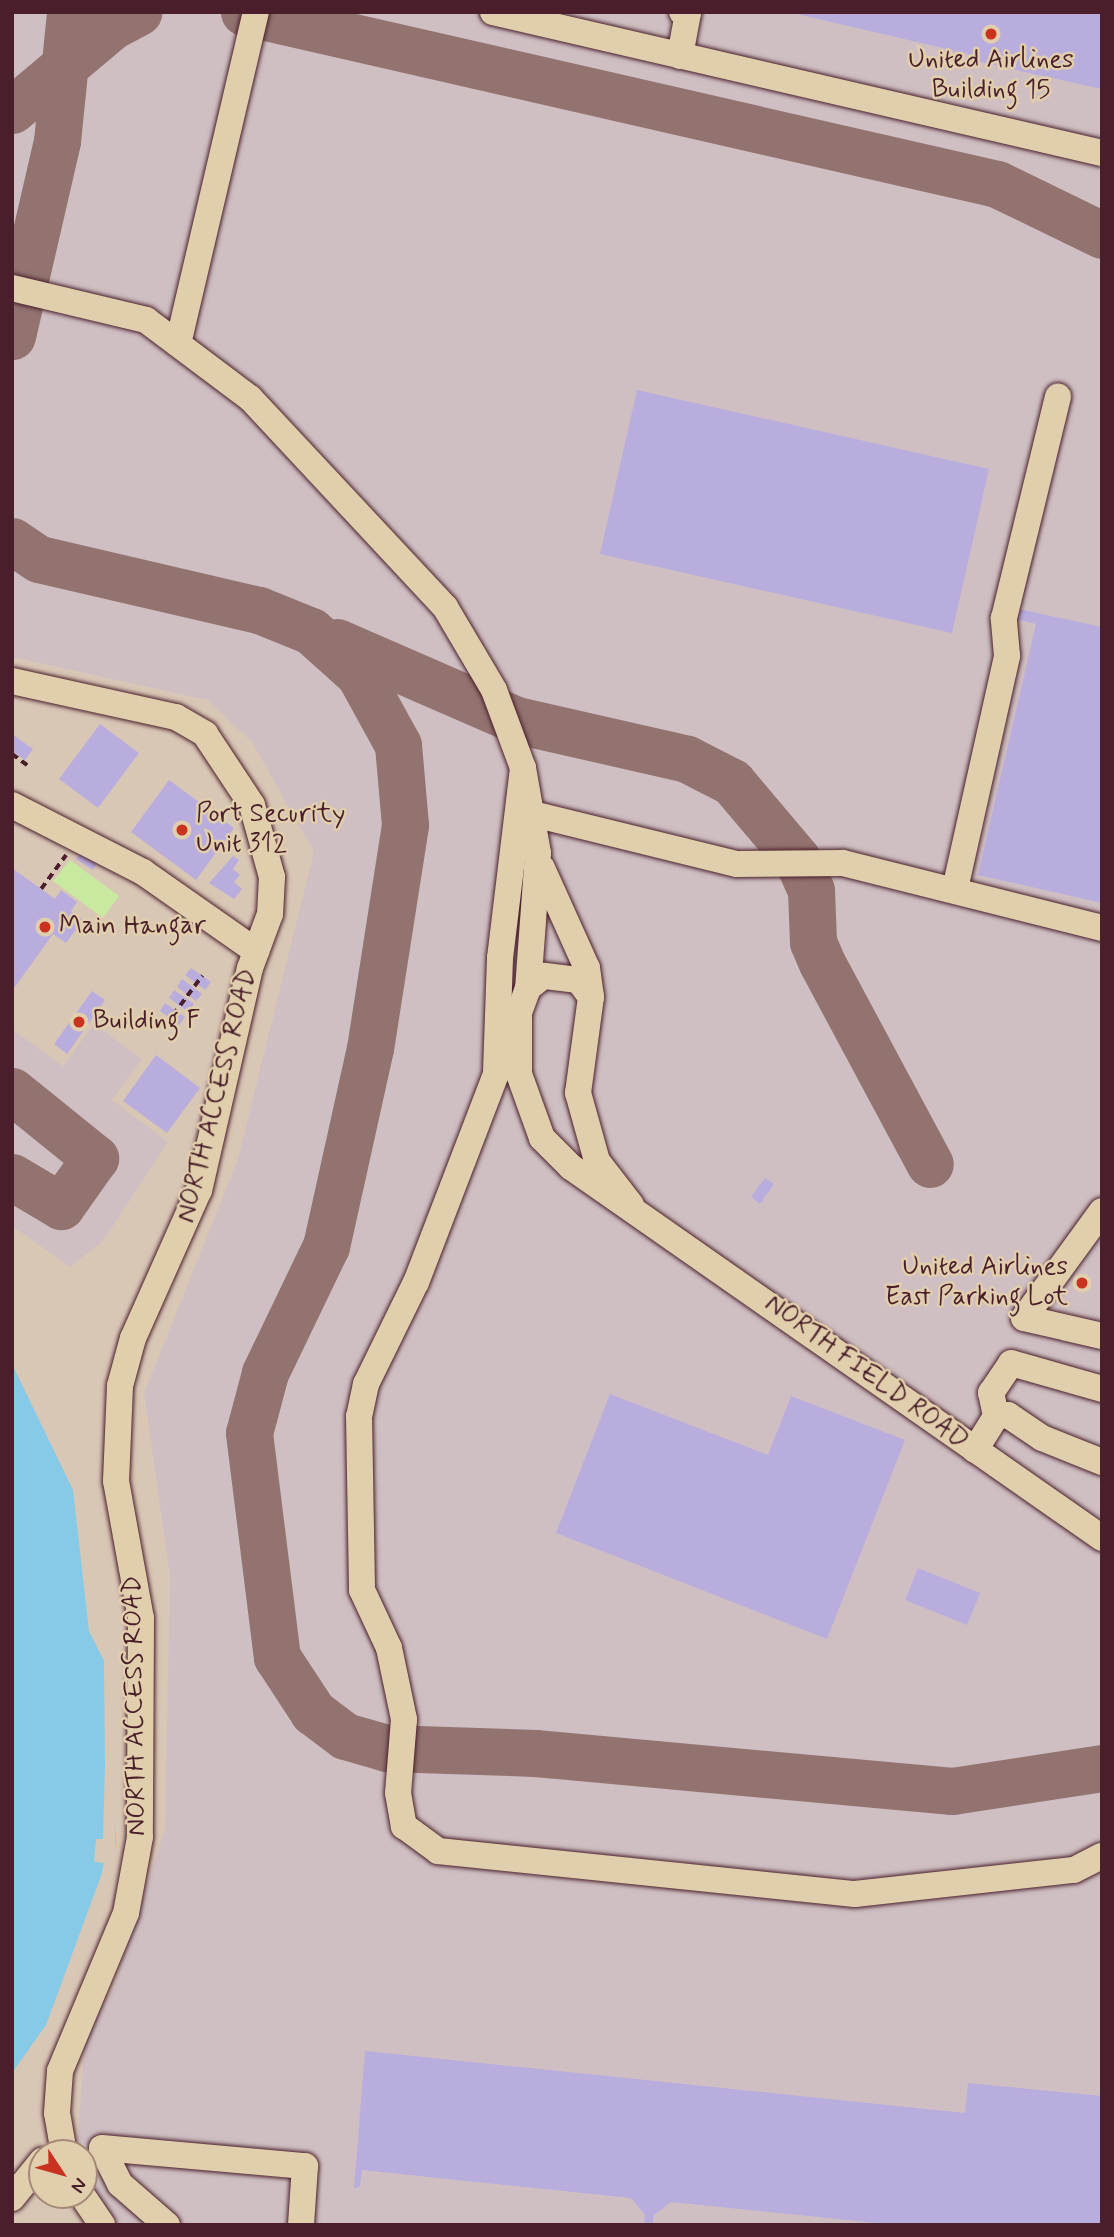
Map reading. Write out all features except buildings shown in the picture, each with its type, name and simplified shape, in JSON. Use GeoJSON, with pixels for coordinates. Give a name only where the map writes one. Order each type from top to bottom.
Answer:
{"type":"FeatureCollection","features":[{"type":"Feature","properties":{"kind":"street"},"geometry":{"type":"LineString","coordinates":[[178,344],[198,273],[257,12]]}},
{"type":"Feature","properties":{"kind":"street"},"geometry":{"type":"LineString","coordinates":[[493,12],[1102,153]]}},
{"type":"Feature","properties":{"kind":"street"},"geometry":{"type":"LineString","coordinates":[[680,56],[688,13],[682,12]]}},
{"type":"Feature","properties":{"kind":"street"},"geometry":{"type":"LineString","coordinates":[[146,320],[179,297],[198,273]]}},
{"type":"Feature","properties":{"kind":"street"},"geometry":{"type":"LineString","coordinates":[[12,288],[146,320],[250,398],[437,597],[494,690],[523,768],[538,853]]}},
{"type":"Feature","properties":{"kind":"street"},"geometry":{"type":"LineString","coordinates":[[955,889],[1007,656],[1004,618],[1058,397]]}},
{"type":"Feature","properties":{"kind":"street","name":"NORTH ACCESS ROAD"},"geometry":{"type":"LineString","coordinates":[[12,681],[176,717],[205,734],[242,786],[266,842],[272,896],[256,951],[199,1190],[133,1338],[120,1386],[116,1481],[141,1618],[140,1837],[126,1913],[61,2071],[58,2139]]}},
{"type":"Feature","properties":{"kind":"street"},"geometry":{"type":"LineString","coordinates":[[523,768],[500,958],[496,1074],[416,1282],[366,1384],[359,1416],[362,1590],[386,1638],[404,1719],[398,1793],[404,1826],[412,1838],[438,1850],[855,1894],[1074,1870],[1102,1856]]}},
{"type":"Feature","properties":{"kind":"street"},"geometry":{"type":"LineString","coordinates":[[12,805],[143,872],[256,951]]}},
{"type":"Feature","properties":{"kind":"street"},"geometry":{"type":"LineString","coordinates":[[533,814],[737,864],[843,863],[1102,928]]}},
{"type":"Feature","properties":{"kind":"street","name":"NORTH FIELD ROAD"},"geometry":{"type":"LineString","coordinates":[[538,853],[528,988],[519,1013],[526,1107],[542,1138],[571,1167],[631,1205],[1102,1538]]}},
{"type":"Feature","properties":{"kind":"street","name":"NORTH FIELD ROAD"},"geometry":{"type":"LineString","coordinates":[[538,853],[587,968],[591,997],[578,1093],[597,1161],[631,1205]]}},
{"type":"Feature","properties":{"kind":"street"},"geometry":{"type":"LineString","coordinates":[[528,988],[543,976],[563,974],[591,997]]}},
{"type":"Feature","properties":{"kind":"street"},"geometry":{"type":"LineString","coordinates":[[1102,1211],[1024,1318],[1102,1336]]}},
{"type":"Feature","properties":{"kind":"street"},"geometry":{"type":"LineString","coordinates":[[975,1450],[996,1416],[991,1393],[1011,1363],[1102,1389]]}},
{"type":"Feature","properties":{"kind":"street"},"geometry":{"type":"LineString","coordinates":[[996,1416],[1008,1415],[1042,1438],[1102,1462]]}},
{"type":"Feature","properties":{"kind":"street"},"geometry":{"type":"LineString","coordinates":[[167,2225],[120,2184],[102,2148],[305,2166],[301,2225]]}},
{"type":"Feature","properties":{"kind":"street"},"geometry":{"type":"LineString","coordinates":[[12,2198],[28,2178]]}},
{"type":"Feature","properties":{"kind":"street"},"geometry":{"type":"LineString","coordinates":[[91,2209],[102,2225]]}},
{"type":"Feature","properties":{"kind":"path"},"geometry":{"type":"LineString","coordinates":[[12,754],[27,765]]}},
{"type":"Feature","properties":{"kind":"path"},"geometry":{"type":"LineString","coordinates":[[41,889],[78,839]]}},
{"type":"Feature","properties":{"kind":"path"},"geometry":{"type":"LineString","coordinates":[[173,1015],[202,976]]}},
{"type":"Feature","properties":{"kind":"shaded area"},"geometry":{"type":"Polygon","coordinates":[[[12,12],[1102,12],[1102,2225],[118,2225],[103,2207],[98,2196],[98,2139],[78,2139],[85,2039],[113,1988],[165,1829],[170,1577],[144,1393],[237,1162],[314,852],[252,742],[207,700],[12,657],[12,12]]]}},
{"type":"Feature","properties":{"kind":"shaded area"},"geometry":{"type":"Polygon","coordinates":[[[94,1024],[142,1059],[112,1100],[168,1142],[103,1241],[70,1267],[12,1226],[12,1029],[63,1066],[94,1024]]]}},
{"type":"Feature","properties":{"kind":"green space"},"geometry":{"type":"Polygon","coordinates":[[[70,860],[119,896],[103,918],[53,881],[70,860]]]}},
{"type":"Feature","properties":{"kind":"water"},"geometry":{"type":"Polygon","coordinates":[[[12,1316],[112,1565],[116,1843],[94,1945],[12,2085],[12,1316]]]}},
{"type":"Feature","properties":{"kind":"pier"},"geometry":{"type":"Polygon","coordinates":[[[12,1235],[27,1253],[34,1289],[16,1315],[116,1563],[123,1621],[113,1900],[97,1946],[21,2094],[12,2089],[12,2073],[46,2025],[104,1863],[94,1862],[96,1839],[103,1839],[104,1661],[89,1631],[73,1490],[12,1364],[12,1304],[19,1288],[12,1235]]]}},
{"type":"Feature","properties":{"kind":"taxiway"},"geometry":{"type":"LineString","coordinates":[[12,336],[57,141],[70,12]]}},
{"type":"Feature","properties":{"kind":"taxiway"},"geometry":{"type":"LineString","coordinates":[[12,110],[112,26],[138,12]]}},
{"type":"Feature","properties":{"kind":"taxiway"},"geometry":{"type":"LineString","coordinates":[[244,12],[997,184],[1102,235]]}},
{"type":"Feature","properties":{"kind":"taxiway"},"geometry":{"type":"LineString","coordinates":[[12,541],[39,559],[259,610],[311,631],[359,674],[398,745],[405,825],[370,1048],[326,1246],[265,1373],[249,1433],[277,1657],[313,1712],[345,1736],[387,1748],[535,1753],[952,1791],[1102,1768]]}},
{"type":"Feature","properties":{"kind":"taxiway"},"geometry":{"type":"LineString","coordinates":[[337,642],[516,720],[687,759],[732,782],[797,859],[811,890],[813,942],[822,963],[930,1164]]}},
{"type":"Feature","properties":{"kind":"taxiway"},"geometry":{"type":"LineString","coordinates":[[12,1091],[95,1158],[61,1206],[12,1177]]}},
{"type":"Feature","properties":{"kind":"place","name":"United Airlines Building 15"},"geometry":{"type":"Point","coordinates":[991,34]}},
{"type":"Feature","properties":{"kind":"place","name":"Port Security Unit 312"},"geometry":{"type":"Point","coordinates":[182,830]}},
{"type":"Feature","properties":{"kind":"place","name":"Main Hangar"},"geometry":{"type":"Point","coordinates":[45,927]}},
{"type":"Feature","properties":{"kind":"place","name":"Building F"},"geometry":{"type":"Point","coordinates":[79,1022]}},
{"type":"Feature","properties":{"kind":"place","name":"United Airlines East Parking Lot"},"geometry":{"type":"Point","coordinates":[1082,1283]}}]}
